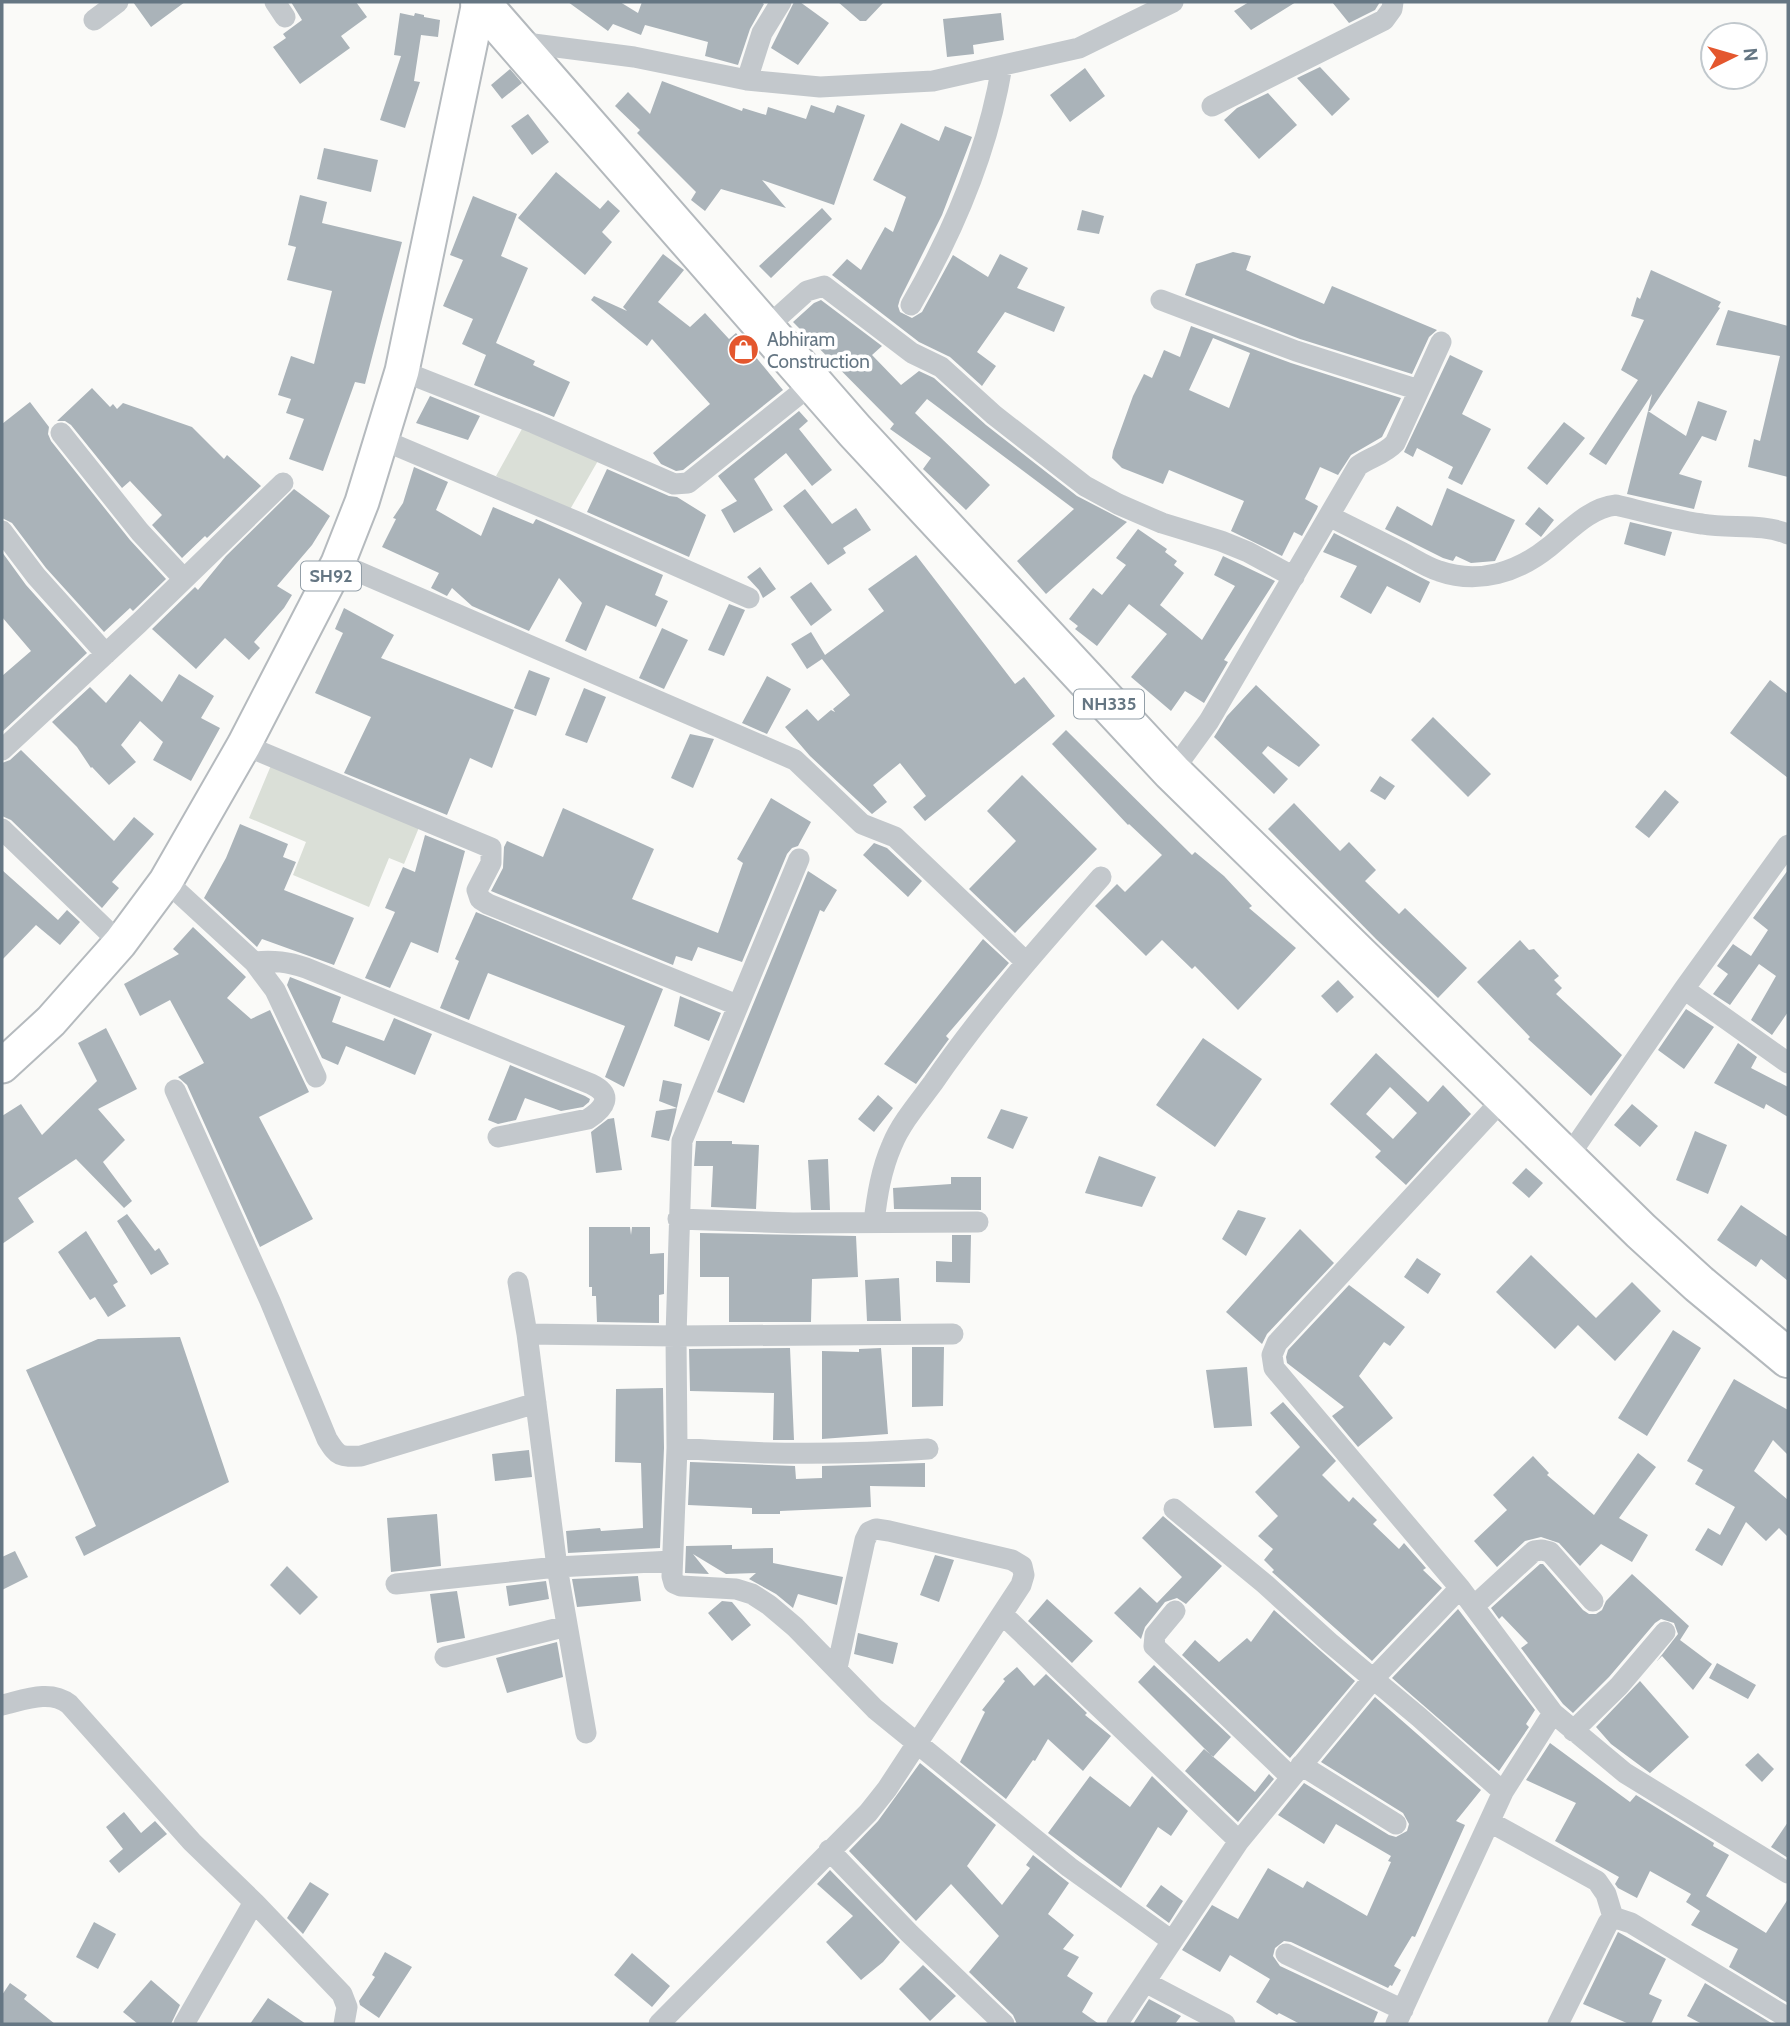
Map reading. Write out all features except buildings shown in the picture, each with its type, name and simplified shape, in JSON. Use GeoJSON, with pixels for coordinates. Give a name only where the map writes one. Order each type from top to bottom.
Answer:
{"type":"FeatureCollection","features":[{"type":"Feature","properties":{"kind":"highway","name":"NH335"},"geometry":{"type":"LineString","coordinates":[[479,2],[855,431],[1172,772],[1566,1160],[1690,1275],[1788,1358]]}},
{"type":"Feature","properties":{"kind":"main road","name":"SH92"},"geometry":{"type":"LineString","coordinates":[[2,1066],[51,1021],[120,943],[166,881],[244,745],[338,563],[383,440],[402,372],[479,2]]}},
{"type":"Feature","properties":{"kind":"street"},"geometry":{"type":"LineString","coordinates":[[94,20],[118,2]]}},
{"type":"Feature","properties":{"kind":"street"},"geometry":{"type":"LineString","coordinates":[[747,80],[762,33],[781,2]]}},
{"type":"Feature","properties":{"kind":"street"},"geometry":{"type":"LineString","coordinates":[[514,42],[634,57],[747,80],[820,86],[933,81],[1079,48],[1173,2]]}},
{"type":"Feature","properties":{"kind":"street"},"geometry":{"type":"LineString","coordinates":[[1212,106],[1384,20],[1392,9],[1393,2]]}},
{"type":"Feature","properties":{"kind":"street"},"geometry":{"type":"LineString","coordinates":[[911,305],[931,271],[970,180],[995,105],[1002,65]]}},
{"type":"Feature","properties":{"kind":"street"},"geometry":{"type":"LineString","coordinates":[[766,328],[807,291],[824,286],[912,354],[941,367],[1003,422],[1086,486],[1118,504],[1162,523],[1248,552],[1294,577]]}},
{"type":"Feature","properties":{"kind":"street"},"geometry":{"type":"LineString","coordinates":[[1161,300],[1296,351],[1419,390]]}},
{"type":"Feature","properties":{"kind":"street"},"geometry":{"type":"LineString","coordinates":[[1172,772],[1209,721],[1358,466],[1388,450],[1395,443],[1441,342]]}},
{"type":"Feature","properties":{"kind":"street"},"geometry":{"type":"LineString","coordinates":[[402,372],[534,424],[674,484],[688,483],[813,383]]}},
{"type":"Feature","properties":{"kind":"street"},"geometry":{"type":"LineString","coordinates":[[61,433],[141,533],[184,579]]}},
{"type":"Feature","properties":{"kind":"street"},"geometry":{"type":"LineString","coordinates":[[383,440],[537,504],[749,598]]}},
{"type":"Feature","properties":{"kind":"street"},"geometry":{"type":"LineString","coordinates":[[2,750],[283,483]]}},
{"type":"Feature","properties":{"kind":"street"},"geometry":{"type":"LineString","coordinates":[[1329,516],[1439,571],[1462,576],[1492,576],[1517,568],[1603,506],[1616,505],[1731,528],[1757,526],[1788,534]]}},
{"type":"Feature","properties":{"kind":"street"},"geometry":{"type":"LineString","coordinates":[[2,531],[36,576],[106,654]]}},
{"type":"Feature","properties":{"kind":"street"},"geometry":{"type":"LineString","coordinates":[[338,563],[795,760],[862,824],[895,837],[1026,962]]}},
{"type":"Feature","properties":{"kind":"street"},"geometry":{"type":"LineString","coordinates":[[244,745],[491,848],[491,863],[477,890],[480,899],[488,904],[737,1005]]}},
{"type":"Feature","properties":{"kind":"street"},"geometry":{"type":"LineString","coordinates":[[2,829],[120,943]]}},
{"type":"Feature","properties":{"kind":"street"},"geometry":{"type":"LineString","coordinates":[[1566,1160],[1788,845]]}},
{"type":"Feature","properties":{"kind":"street"},"geometry":{"type":"LineString","coordinates":[[799,859],[682,1141],[678,1219],[677,1448],[672,1562],[674,1583],[681,1586],[736,1589],[752,1594],[795,1627],[875,1709],[1069,1867],[1172,1941]]}},
{"type":"Feature","properties":{"kind":"street"},"geometry":{"type":"LineString","coordinates":[[874,1222],[878,1189],[893,1142],[940,1072],[1026,962],[1101,877]]}},
{"type":"Feature","properties":{"kind":"street"},"geometry":{"type":"LineString","coordinates":[[166,881],[254,962],[275,990],[316,1077]]}},
{"type":"Feature","properties":{"kind":"street"},"geometry":{"type":"LineString","coordinates":[[254,962],[273,960],[306,968],[592,1083],[601,1088],[605,1096],[598,1112],[587,1119],[498,1137]]}},
{"type":"Feature","properties":{"kind":"street"},"geometry":{"type":"LineString","coordinates":[[1684,989],[1788,1062]]}},
{"type":"Feature","properties":{"kind":"street"},"geometry":{"type":"LineString","coordinates":[[175,1090],[270,1301],[327,1439],[336,1454],[345,1457],[360,1456],[536,1402]]}},
{"type":"Feature","properties":{"kind":"street"},"geometry":{"type":"LineString","coordinates":[[1504,1098],[1277,1343],[1272,1355],[1274,1368],[1460,1588],[1553,1713],[1625,1773],[1788,1873]]}},
{"type":"Feature","properties":{"kind":"street"},"geometry":{"type":"LineString","coordinates":[[678,1219],[793,1223],[978,1222]]}},
{"type":"Feature","properties":{"kind":"street"},"geometry":{"type":"LineString","coordinates":[[517,1282],[527,1334],[557,1567],[586,1732]]}},
{"type":"Feature","properties":{"kind":"street"},"geometry":{"type":"LineString","coordinates":[[527,1334],[953,1334]]}},
{"type":"Feature","properties":{"kind":"street"},"geometry":{"type":"LineString","coordinates":[[677,1448],[746,1454],[831,1455],[928,1449]]}},
{"type":"Feature","properties":{"kind":"street"},"geometry":{"type":"LineString","coordinates":[[1174,1509],[1265,1584],[1503,1792]]}},
{"type":"Feature","properties":{"kind":"street"},"geometry":{"type":"LineString","coordinates":[[659,2024],[868,1813],[919,1744],[1021,1585],[1024,1575],[1022,1566],[1012,1560],[876,1529],[869,1532],[837,1668]]}},
{"type":"Feature","properties":{"kind":"street"},"geometry":{"type":"LineString","coordinates":[[1474,1606],[1534,1551],[1542,1550],[1550,1552],[1593,1601]]}},
{"type":"Feature","properties":{"kind":"street"},"geometry":{"type":"LineString","coordinates":[[396,1584],[557,1567],[672,1562]]}},
{"type":"Feature","properties":{"kind":"street"},"geometry":{"type":"LineString","coordinates":[[1116,2024],[1239,1841],[1373,1679],[1460,1588]]}},
{"type":"Feature","properties":{"kind":"street"},"geometry":{"type":"LineString","coordinates":[[1175,1611],[1155,1635],[1154,1646],[1296,1771],[1396,1824]]}},
{"type":"Feature","properties":{"kind":"street"},"geometry":{"type":"LineString","coordinates":[[1002,1614],[1239,1841]]}},
{"type":"Feature","properties":{"kind":"street"},"geometry":{"type":"LineString","coordinates":[[445,1657],[567,1626]]}},
{"type":"Feature","properties":{"kind":"street"},"geometry":{"type":"LineString","coordinates":[[1573,1731],[1619,1686],[1665,1632]]}},
{"type":"Feature","properties":{"kind":"street"},"geometry":{"type":"LineString","coordinates":[[2,1705],[51,1695],[60,1697],[69,1704],[183,1833],[254,1902],[341,1994],[347,2007],[344,2024]]}},
{"type":"Feature","properties":{"kind":"street"},"geometry":{"type":"LineString","coordinates":[[1286,1954],[1400,2017],[1503,1792],[1553,1713]]}},
{"type":"Feature","properties":{"kind":"street"},"geometry":{"type":"LineString","coordinates":[[1490,1822],[1597,1881],[1606,1894],[1613,1917]]}},
{"type":"Feature","properties":{"kind":"street"},"geometry":{"type":"LineString","coordinates":[[829,1850],[909,1933],[1003,2024]]}},
{"type":"Feature","properties":{"kind":"street"},"geometry":{"type":"LineString","coordinates":[[184,2024],[254,1902]]}},
{"type":"Feature","properties":{"kind":"street"},"geometry":{"type":"LineString","coordinates":[[1613,1917],[1631,1923],[1788,2018]]}},
{"type":"Feature","properties":{"kind":"street"},"geometry":{"type":"LineString","coordinates":[[1558,2024],[1613,1917]]}},
{"type":"Feature","properties":{"kind":"street"},"geometry":{"type":"LineString","coordinates":[[1145,1982],[1225,2024]]}},
{"type":"Feature","properties":{"kind":"shaded area"},"geometry":{"type":"Polygon","coordinates":[[[528,418],[603,452],[568,513],[496,476],[528,418]]]}},
{"type":"Feature","properties":{"kind":"shaded area"},"geometry":{"type":"Polygon","coordinates":[[[272,763],[420,825],[404,864],[389,858],[369,907],[293,875],[306,842],[249,818],[272,763]]]}},
{"type":"Feature","properties":{"kind":"place","name":"Abhiram Construction"},"geometry":{"type":"Point","coordinates":[744,350]}}]}
